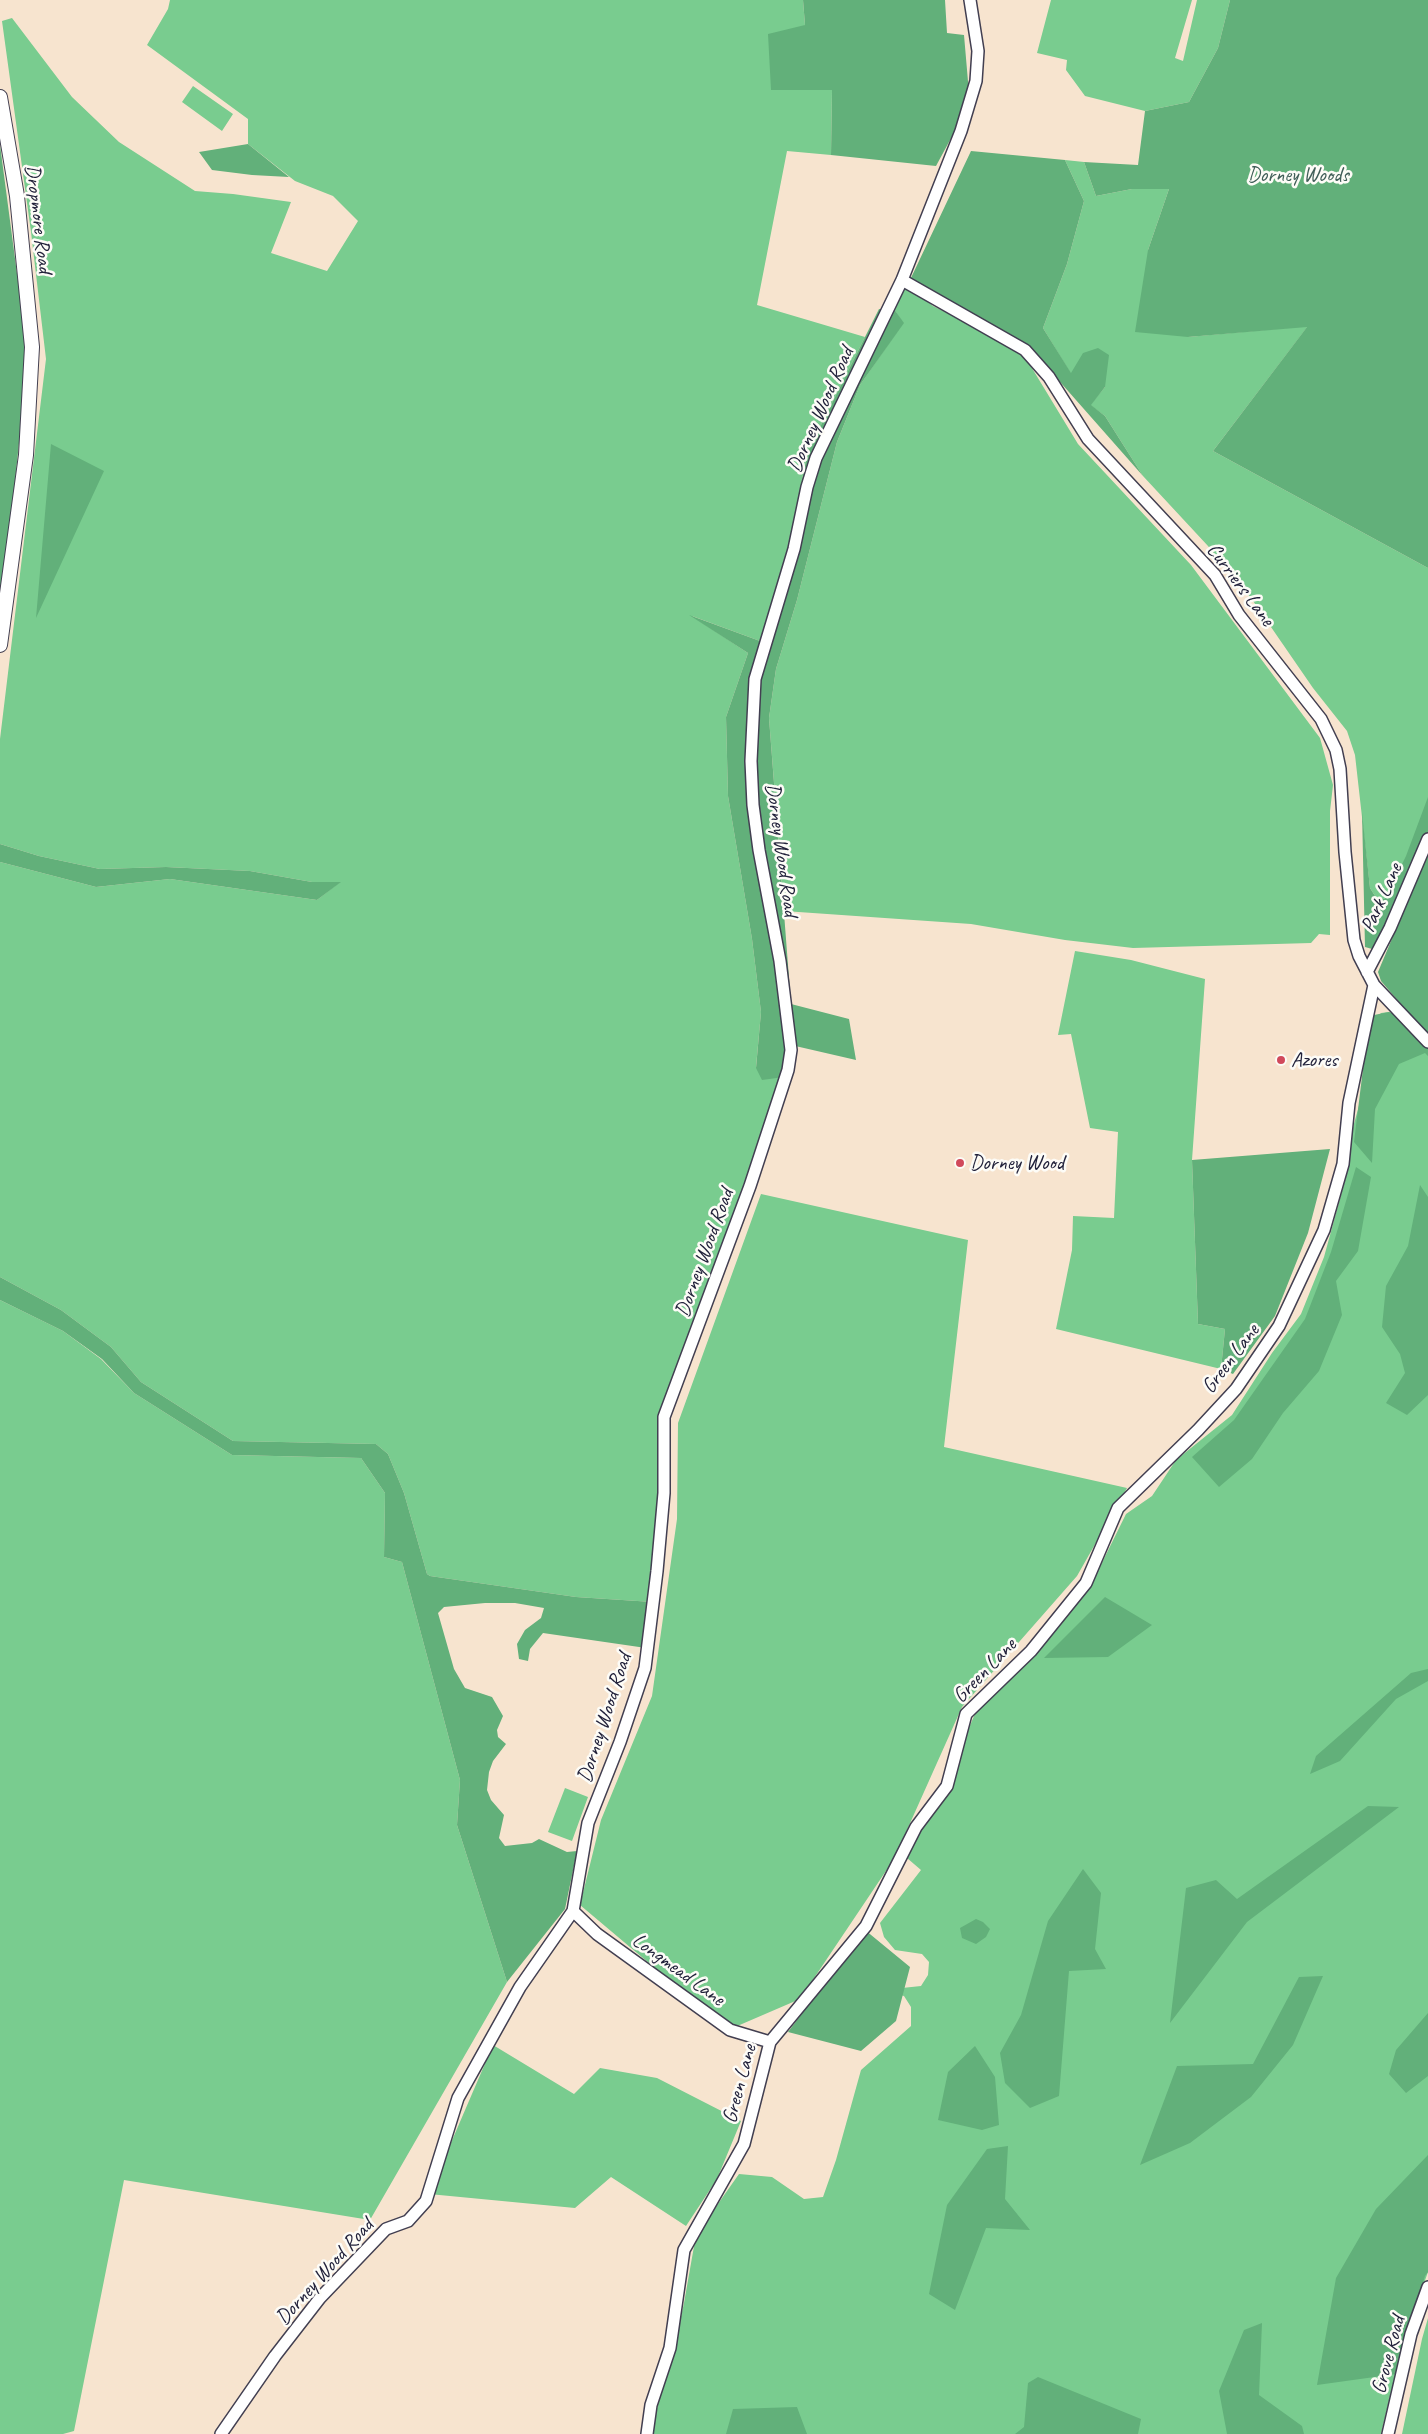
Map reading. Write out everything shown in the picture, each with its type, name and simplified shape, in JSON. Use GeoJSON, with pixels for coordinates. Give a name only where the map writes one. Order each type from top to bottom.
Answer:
{"type":"FeatureCollection","features":[{"type":"Feature","properties":{"kind":"street","name":"Dorney Wood Road"},"geometry":{"type":"LineString","coordinates":[[221,2434],[275,2356],[320,2298],[386,2229],[408,2221],[426,2201],[458,2098],[520,1987],[573,1911],[588,1823],[620,1742],[645,1668],[664,1493],[664,1417],[750,1186],[788,1070],[791,1050],[780,961],[758,850],[753,805],[751,761],[755,679],[794,549],[807,487],[816,458],[902,280],[961,132],[976,81],[978,51],[970,0]]}},
{"type":"Feature","properties":{"kind":"street","name":"Dropmore Road"},"geometry":{"type":"LineString","coordinates":[[0,97],[17,196],[32,347],[26,456],[0,645]]}},
{"type":"Feature","properties":{"kind":"street","name":"Curriers Lane"},"geometry":{"type":"LineString","coordinates":[[902,280],[1025,350],[1049,378],[1088,439],[1215,575],[1239,615],[1321,719],[1336,750],[1340,768],[1345,852],[1354,940],[1359,956],[1374,985],[1428,1042]]}},
{"type":"Feature","properties":{"kind":"street","name":"Park Lane"},"geometry":{"type":"LineString","coordinates":[[1367,972],[1390,928],[1428,839]]}},
{"type":"Feature","properties":{"kind":"street","name":"Green Lane"},"geometry":{"type":"LineString","coordinates":[[647,2434],[651,2405],[670,2348],[684,2250],[744,2144],[770,2042],[866,1926],[916,1827],[948,1786],[966,1714],[1031,1651],[1086,1583],[1118,1508],[1198,1430],[1236,1389],[1279,1326],[1324,1230],[1340,1173],[1349,1103],[1374,985]]}},
{"type":"Feature","properties":{"kind":"street","name":"Longmead Lane"},"geometry":{"type":"LineString","coordinates":[[573,1911],[597,1934],[730,2030],[770,2042]]}},
{"type":"Feature","properties":{"kind":"street","name":"Grove Road"},"geometry":{"type":"LineString","coordinates":[[1388,2434],[1412,2334],[1428,2287]]}},
{"type":"Feature","properties":{"kind":"green space"},"geometry":{"type":"Polygon","coordinates":[[[170,0],[803,0],[805,25],[771,90],[832,90],[831,155],[787,151],[757,305],[865,337],[808,451],[789,543],[760,641],[692,616],[748,653],[726,717],[728,796],[752,939],[761,1012],[756,1067],[784,1077],[664,1417],[653,1602],[576,1597],[430,1576],[427,1574],[404,1493],[388,1454],[376,1444],[233,1441],[141,1382],[111,1347],[61,1310],[0,1277],[0,862],[96,887],[170,879],[317,900],[340,882],[312,882],[250,871],[166,867],[100,869],[39,856],[0,844],[0,739],[46,359],[31,232],[2,21],[12,18],[72,97],[119,142],[195,191],[291,202],[271,253],[327,271],[358,221],[333,196],[295,181],[248,144],[248,119],[147,45],[168,9],[170,0]]]}},
{"type":"Feature","properties":{"kind":"green space"},"geometry":{"type":"Polygon","coordinates":[[[803,0],[945,0],[947,33],[964,35],[969,93],[963,116],[936,166],[831,155],[832,90],[771,90],[768,34],[805,25],[803,0]]]}},
{"type":"Feature","properties":{"kind":"green space"},"geometry":{"type":"Polygon","coordinates":[[[1051,0],[1192,0],[1175,58],[1183,61],[1197,0],[1230,0],[1218,48],[1189,102],[1145,111],[1085,96],[1066,70],[1067,60],[1037,53],[1051,0]]]}},
{"type":"Feature","properties":{"kind":"green space","name":"Dorney Woods"},"geometry":{"type":"Polygon","coordinates":[[[1230,0],[1428,0],[1428,568],[1213,451],[1307,327],[1188,337],[1135,332],[1148,250],[1169,189],[1132,189],[1096,196],[1084,162],[1138,165],[1145,111],[1189,102],[1218,48],[1230,0]]]}},
{"type":"Feature","properties":{"kind":"green space"},"geometry":{"type":"Polygon","coordinates":[[[193,86],[233,114],[222,131],[182,102],[193,86]]]}},
{"type":"Feature","properties":{"kind":"green space"},"geometry":{"type":"Polygon","coordinates":[[[248,144],[289,177],[212,170],[199,152],[248,144]]]}},
{"type":"Feature","properties":{"kind":"green space"},"geometry":{"type":"Polygon","coordinates":[[[0,145],[28,357],[12,510],[0,590],[0,145]]]}},
{"type":"Feature","properties":{"kind":"green space"},"geometry":{"type":"Polygon","coordinates":[[[971,151],[1065,160],[1084,201],[1067,264],[1043,328],[1071,373],[1083,353],[1098,348],[1109,355],[1105,387],[1091,405],[1105,416],[1143,476],[1031,349],[910,280],[971,151]]]}},
{"type":"Feature","properties":{"kind":"green space"},"geometry":{"type":"Polygon","coordinates":[[[1065,160],[1084,162],[1096,196],[1132,189],[1169,189],[1148,250],[1188,337],[1308,326],[1213,451],[1428,568],[1428,833],[1369,949],[1386,899],[1377,899],[1370,888],[1355,755],[1347,731],[1313,688],[1251,598],[1208,546],[1143,476],[1105,416],[1090,405],[1105,387],[1071,374],[1043,328],[1067,264],[1084,201],[1065,160]]]}},
{"type":"Feature","properties":{"kind":"green space"},"geometry":{"type":"Polygon","coordinates":[[[906,284],[933,306],[986,332],[1024,355],[1078,444],[1191,565],[1320,738],[1333,785],[1330,811],[1330,935],[1319,934],[1311,943],[1133,948],[1065,940],[971,924],[784,911],[769,718],[776,669],[797,600],[837,442],[860,385],[903,323],[894,309],[906,284]]]}},
{"type":"Feature","properties":{"kind":"green space"},"geometry":{"type":"Polygon","coordinates":[[[879,309],[894,309],[904,323],[860,385],[837,442],[797,600],[776,669],[769,718],[791,1004],[849,1019],[856,1060],[791,1045],[784,1077],[762,1080],[756,1068],[761,1012],[752,939],[728,796],[726,717],[748,653],[689,615],[760,641],[789,543],[808,451],[879,309]]]}},
{"type":"Feature","properties":{"kind":"green space"},"geometry":{"type":"Polygon","coordinates":[[[51,444],[104,471],[36,618],[51,444]]]}},
{"type":"Feature","properties":{"kind":"green space"},"geometry":{"type":"Polygon","coordinates":[[[1428,797],[1428,833],[1408,872],[1376,950],[1365,947],[1362,812],[1370,888],[1377,899],[1385,899],[1406,856],[1428,797]]]}},
{"type":"Feature","properties":{"kind":"green space"},"geometry":{"type":"Polygon","coordinates":[[[0,844],[39,856],[100,869],[166,867],[250,871],[312,882],[341,882],[317,900],[170,879],[96,887],[0,862],[0,844]]]}},
{"type":"Feature","properties":{"kind":"green space"},"geometry":{"type":"Polygon","coordinates":[[[1428,853],[1428,1036],[1381,981],[1378,972],[1428,853]]]}},
{"type":"Feature","properties":{"kind":"green space"},"geometry":{"type":"Polygon","coordinates":[[[1075,951],[1131,960],[1205,979],[1192,1160],[1198,1324],[1225,1329],[1221,1369],[1056,1329],[1072,1250],[1073,1216],[1114,1218],[1118,1132],[1090,1128],[1071,1034],[1058,1035],[1075,951]]]}},
{"type":"Feature","properties":{"kind":"green space"},"geometry":{"type":"Polygon","coordinates":[[[1389,1012],[1428,1047],[1428,2272],[1403,2342],[1381,2434],[652,2434],[660,2394],[673,2353],[696,2235],[739,2174],[772,2177],[804,2199],[823,2197],[836,2160],[861,2070],[911,2026],[911,2007],[904,1996],[883,1990],[921,1986],[928,1975],[929,1962],[922,1954],[895,1950],[884,1937],[880,1923],[921,1870],[907,1858],[922,1827],[952,1788],[964,1739],[978,1707],[1053,1634],[1090,1587],[1126,1514],[1152,1496],[1176,1460],[1232,1415],[1272,1353],[1301,1314],[1324,1257],[1349,1166],[1349,1142],[1360,1102],[1368,1028],[1381,1013],[1389,1012]]]}},
{"type":"Feature","properties":{"kind":"green space"},"geometry":{"type":"Polygon","coordinates":[[[1389,1012],[1398,1015],[1428,1047],[1428,1056],[1425,1053],[1399,1064],[1375,1109],[1372,1163],[1354,1142],[1368,1028],[1374,1015],[1389,1012]]]}},
{"type":"Feature","properties":{"kind":"green space"},"geometry":{"type":"Polygon","coordinates":[[[1330,1149],[1308,1233],[1275,1316],[1233,1374],[1221,1369],[1225,1329],[1198,1324],[1192,1160],[1330,1149]]]}},
{"type":"Feature","properties":{"kind":"green space"},"geometry":{"type":"Polygon","coordinates":[[[1356,1167],[1371,1177],[1358,1251],[1336,1281],[1342,1315],[1319,1371],[1283,1413],[1252,1459],[1219,1487],[1192,1457],[1234,1420],[1305,1319],[1331,1252],[1356,1167]]]}},
{"type":"Feature","properties":{"kind":"green space"},"geometry":{"type":"Polygon","coordinates":[[[1420,1185],[1428,1197],[1428,1395],[1407,1415],[1386,1403],[1405,1373],[1400,1354],[1382,1327],[1386,1286],[1408,1246],[1420,1185]]]}},
{"type":"Feature","properties":{"kind":"green space"},"geometry":{"type":"Polygon","coordinates":[[[761,1194],[968,1240],[944,1447],[1127,1488],[1077,1576],[962,1707],[894,1859],[800,1999],[735,2027],[681,1990],[580,1905],[601,1820],[652,1696],[677,1519],[678,1423],[761,1194]]]}},
{"type":"Feature","properties":{"kind":"green space"},"geometry":{"type":"Polygon","coordinates":[[[0,1277],[61,1310],[111,1347],[141,1382],[233,1441],[376,1444],[388,1454],[404,1493],[427,1574],[430,1576],[576,1597],[653,1602],[646,1648],[543,1633],[530,1649],[528,1661],[519,1659],[517,1644],[525,1630],[541,1618],[544,1608],[515,1603],[485,1603],[444,1607],[438,1613],[454,1669],[465,1688],[492,1697],[503,1716],[497,1730],[498,1737],[506,1744],[493,1761],[489,1772],[487,1790],[491,1800],[504,1815],[499,1838],[505,1846],[532,1843],[539,1839],[567,1852],[577,1851],[565,1909],[507,1982],[457,1825],[460,1780],[402,1562],[384,1557],[385,1493],[361,1458],[232,1455],[134,1393],[102,1359],[63,1331],[0,1300],[0,1277]]]}},
{"type":"Feature","properties":{"kind":"green space"},"geometry":{"type":"Polygon","coordinates":[[[0,1300],[63,1331],[101,1359],[134,1393],[232,1455],[361,1458],[385,1493],[384,1557],[402,1562],[460,1780],[457,1825],[507,1982],[370,2220],[124,2180],[74,2431],[63,2434],[0,2434],[0,1300]]]}},
{"type":"Feature","properties":{"kind":"green space"},"geometry":{"type":"Polygon","coordinates":[[[1105,1597],[1152,1625],[1108,1657],[1044,1658],[1105,1597]]]}},
{"type":"Feature","properties":{"kind":"green space"},"geometry":{"type":"Polygon","coordinates":[[[1428,1669],[1428,1681],[1396,1699],[1340,1761],[1310,1774],[1316,1756],[1411,1673],[1428,1669]]]}},
{"type":"Feature","properties":{"kind":"green space"},"geometry":{"type":"Polygon","coordinates":[[[565,1788],[588,1797],[572,1841],[548,1832],[565,1788]]]}},
{"type":"Feature","properties":{"kind":"green space"},"geometry":{"type":"Polygon","coordinates":[[[1368,1806],[1399,1807],[1247,1922],[1170,2023],[1186,1888],[1216,1880],[1237,1899],[1368,1806]]]}},
{"type":"Feature","properties":{"kind":"green space"},"geometry":{"type":"Polygon","coordinates":[[[1083,1869],[1101,1893],[1095,1949],[1106,1969],[1069,1971],[1059,2096],[1030,2108],[1005,2083],[1000,2053],[1021,2015],[1048,1921],[1083,1869]]]}},
{"type":"Feature","properties":{"kind":"green space"},"geometry":{"type":"Polygon","coordinates":[[[976,1919],[983,1922],[990,1929],[986,1937],[976,1944],[962,1938],[960,1928],[976,1919]]]}},
{"type":"Feature","properties":{"kind":"green space"},"geometry":{"type":"Polygon","coordinates":[[[865,1930],[910,1967],[896,2021],[861,2051],[788,2032],[865,1930]]]}},
{"type":"Feature","properties":{"kind":"green space"},"geometry":{"type":"Polygon","coordinates":[[[1323,1976],[1293,2045],[1251,2097],[1190,2143],[1140,2165],[1177,2066],[1253,2064],[1299,1977],[1323,1976]]]}},
{"type":"Feature","properties":{"kind":"green space"},"geometry":{"type":"Polygon","coordinates":[[[1428,2013],[1428,2076],[1406,2093],[1389,2074],[1396,2050],[1428,2013]]]}},
{"type":"Feature","properties":{"kind":"green space"},"geometry":{"type":"Polygon","coordinates":[[[493,2045],[574,2094],[600,2068],[657,2078],[741,2121],[717,2179],[686,2226],[611,2177],[575,2208],[429,2194],[493,2045]]]}},
{"type":"Feature","properties":{"kind":"green space"},"geometry":{"type":"Polygon","coordinates":[[[975,2046],[995,2077],[999,2125],[982,2130],[938,2120],[948,2072],[975,2046]]]}},
{"type":"Feature","properties":{"kind":"green space"},"geometry":{"type":"Polygon","coordinates":[[[1008,2146],[1005,2199],[1030,2230],[986,2228],[955,2310],[929,2294],[947,2205],[987,2149],[1008,2146]]]}},
{"type":"Feature","properties":{"kind":"green space"},"geometry":{"type":"Polygon","coordinates":[[[1428,2155],[1428,2272],[1425,2276],[1396,2374],[1317,2385],[1336,2278],[1376,2209],[1428,2155]]]}},
{"type":"Feature","properties":{"kind":"green space"},"geometry":{"type":"Polygon","coordinates":[[[1428,2318],[1428,2434],[1402,2434],[1422,2339],[1428,2318]]]}},
{"type":"Feature","properties":{"kind":"green space"},"geometry":{"type":"Polygon","coordinates":[[[1262,2323],[1259,2395],[1302,2426],[1304,2434],[1227,2434],[1219,2391],[1244,2330],[1262,2323]]]}},
{"type":"Feature","properties":{"kind":"green space"},"geometry":{"type":"Polygon","coordinates":[[[1038,2377],[1141,2419],[1138,2434],[1015,2434],[1024,2427],[1028,2383],[1038,2377]]]}},
{"type":"Feature","properties":{"kind":"green space"},"geometry":{"type":"Polygon","coordinates":[[[797,2407],[807,2434],[726,2434],[733,2409],[797,2407]]]}},
{"type":"Feature","properties":{"kind":"place","name":"Azores"},"geometry":{"type":"Point","coordinates":[1281,1060]}},
{"type":"Feature","properties":{"kind":"place","name":"Dorney Wood"},"geometry":{"type":"Point","coordinates":[960,1163]}}]}
